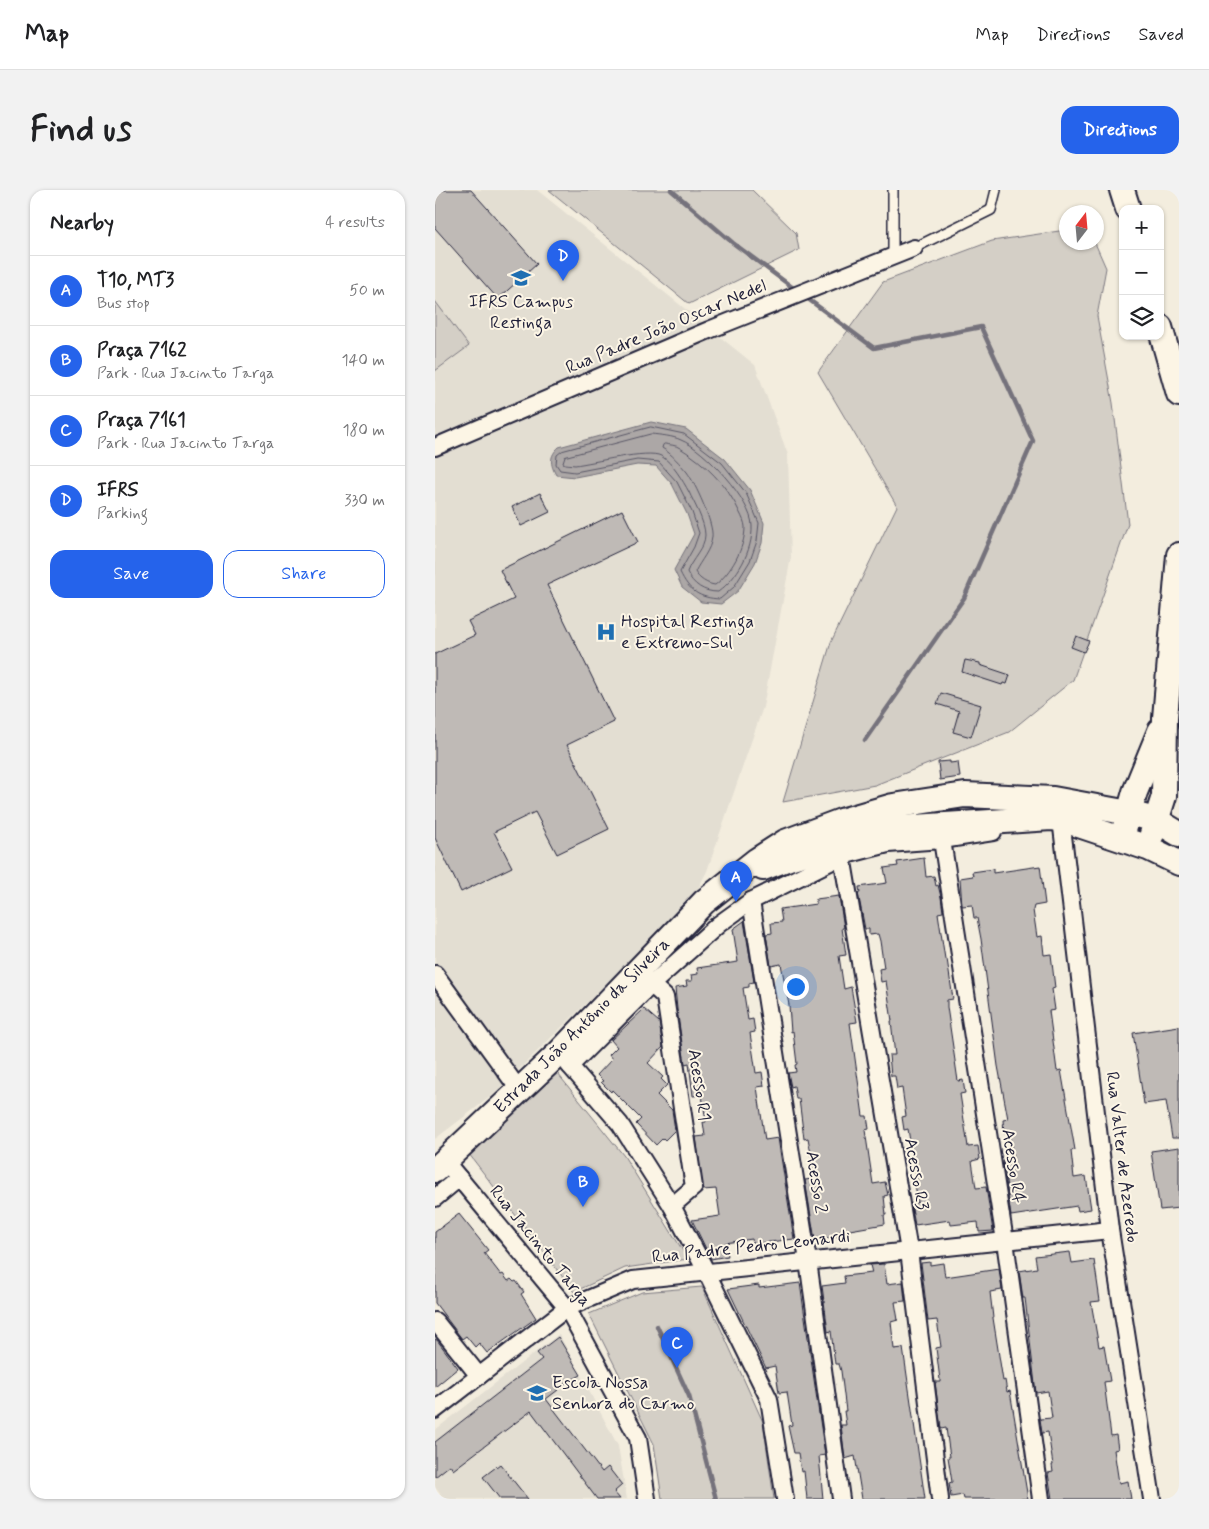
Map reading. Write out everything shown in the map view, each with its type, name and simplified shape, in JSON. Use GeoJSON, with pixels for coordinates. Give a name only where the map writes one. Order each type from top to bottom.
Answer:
{"type":"FeatureCollection","features":[{"type":"Feature","properties":{"kind":"main road"},"geometry":{"type":"LineString","coordinates":[[1122,190],[1126,205]]}},
{"type":"Feature","properties":{"kind":"main road"},"geometry":{"type":"LineString","coordinates":[[1164,340],[1179,394]]}},
{"type":"Feature","properties":{"kind":"main road"},"geometry":{"type":"LineString","coordinates":[[1148,848],[1156,820],[1171,804],[1165,718],[1179,555]]}},
{"type":"Feature","properties":{"kind":"main road"},"geometry":{"type":"LineString","coordinates":[[1122,838],[1132,802],[1165,718]]}},
{"type":"Feature","properties":{"kind":"main road","name":"Estrada João Antônio da Silveira"},"geometry":{"type":"LineString","coordinates":[[446,1170],[520,1091],[564,1059],[645,978],[704,902],[757,860],[785,842],[841,821],[893,806],[965,795],[1055,812],[1148,848],[1179,864]]}},
{"type":"Feature","properties":{"kind":"main road"},"geometry":{"type":"LineString","coordinates":[[1055,812],[1132,802],[1179,834]]}},
{"type":"Feature","properties":{"kind":"main road","name":"Estrada João Antônio da Silveira"},"geometry":{"type":"LineString","coordinates":[[729,883],[789,858],[887,836],[1055,812]]}},
{"type":"Feature","properties":{"kind":"street","name":"Rua Padre João Oscar Nedel"},"geometry":{"type":"LineString","coordinates":[[435,447],[709,330],[914,248]]}},
{"type":"Feature","properties":{"kind":"street","name":"Estrada João Antônio da Silveira"},"geometry":{"type":"LineString","coordinates":[[645,978],[751,901],[887,836],[942,840],[1003,831],[1055,812]]}},
{"type":"Feature","properties":{"kind":"street","name":"Rua Valter de Azeredo"},"geometry":{"type":"LineString","coordinates":[[1055,812],[1110,1230],[1152,1499]]}},
{"type":"Feature","properties":{"kind":"street","name":"Acesso R4"},"geometry":{"type":"LineString","coordinates":[[942,840],[1005,1241],[1041,1499]]}},
{"type":"Feature","properties":{"kind":"street","name":"Acesso R3"},"geometry":{"type":"LineString","coordinates":[[842,856],[909,1251],[941,1499]]}},
{"type":"Feature","properties":{"kind":"street","name":"Acesso 2"},"geometry":{"type":"LineString","coordinates":[[751,901],[808,1261],[841,1499]]}},
{"type":"Feature","properties":{"kind":"street"},"geometry":{"type":"LineString","coordinates":[[704,902],[719,924]]}},
{"type":"Feature","properties":{"kind":"street"},"geometry":{"type":"LineString","coordinates":[[435,974],[520,1091]]}},
{"type":"Feature","properties":{"kind":"street","name":"Acesso R1"},"geometry":{"type":"LineString","coordinates":[[645,978],[665,997],[694,1187],[672,1206]]}},
{"type":"Feature","properties":{"kind":"street"},"geometry":{"type":"LineString","coordinates":[[564,1059],[620,1124],[672,1206],[706,1271],[769,1399],[785,1499]]}},
{"type":"Feature","properties":{"kind":"street","name":"Estrada João Antônio da Silveira"},"geometry":{"type":"LineString","coordinates":[[435,1198],[446,1170]]}},
{"type":"Feature","properties":{"kind":"street","name":"Rua Jacinto Targa"},"geometry":{"type":"LineString","coordinates":[[446,1170],[567,1308],[638,1438],[647,1499]]}},
{"type":"Feature","properties":{"kind":"street","name":"Rua Padre Pedro Leonardi"},"geometry":{"type":"LineString","coordinates":[[435,1410],[567,1308],[633,1280],[1110,1230]]}},
{"type":"Feature","properties":{"kind":"street"},"geometry":{"type":"LineString","coordinates":[[435,1321],[479,1376]]}},
{"type":"Feature","properties":{"kind":"lane"},"geometry":{"type":"LineString","coordinates":[[893,190],[893,256]]}},
{"type":"Feature","properties":{"kind":"lane"},"geometry":{"type":"LineString","coordinates":[[914,248],[991,210],[996,190]]}},
{"type":"Feature","properties":{"kind":"shaded area","name":"Hospital Restinga e Extremo-Sul"},"geometry":{"type":"Polygon","coordinates":[[[435,190],[537,190],[755,365],[788,455],[791,557],[763,707],[707,871],[693,898],[494,1094],[435,1139],[435,190]]]}},
{"type":"Feature","properties":{"kind":"shaded area"},"geometry":{"type":"Polygon","coordinates":[[[549,190],[752,190],[796,233],[799,250],[689,304],[549,190]]]}},
{"type":"Feature","properties":{"kind":"shaded area"},"geometry":{"type":"Polygon","coordinates":[[[1059,231],[1059,250],[1098,250],[1106,268],[1097,316],[1113,403],[1128,524],[1073,680],[1009,732],[875,785],[783,802],[831,642],[897,506],[818,372],[883,282],[992,241],[1059,231]]]}},
{"type":"Feature","properties":{"kind":"shaded area"},"geometry":{"type":"Polygon","coordinates":[[[435,301],[469,346],[435,371],[435,301]]]}},
{"type":"Feature","properties":{"kind":"shaded area"},"geometry":{"type":"Polygon","coordinates":[[[554,1069],[624,1156],[688,1259],[625,1268],[574,1292],[469,1154],[554,1069]]]}},
{"type":"Feature","properties":{"kind":"shaded area"},"geometry":{"type":"Polygon","coordinates":[[[702,1287],[763,1422],[774,1499],[662,1499],[654,1444],[589,1314],[642,1292],[702,1287]]]}},
{"type":"Feature","properties":{"kind":"shaded area","name":"Escola Nossa Senhora do Carmo"},"geometry":{"type":"Polygon","coordinates":[[[559,1334],[618,1446],[627,1499],[444,1499],[435,1487],[435,1430],[559,1334]]]}},
{"type":"Feature","properties":{"kind":"water"},"geometry":{"type":"Polygon","coordinates":[[[651,422],[686,429],[725,459],[750,490],[764,523],[762,543],[755,563],[738,591],[721,604],[701,602],[682,587],[674,570],[694,534],[687,514],[672,484],[656,466],[637,465],[575,477],[556,475],[552,457],[559,447],[651,422]]]}},
{"type":"Feature","properties":{"kind":"building"},"geometry":{"type":"Polygon","coordinates":[[[435,190],[471,190],[537,264],[498,299],[435,228],[435,190]]]}},
{"type":"Feature","properties":{"kind":"building"},"geometry":{"type":"Polygon","coordinates":[[[540,493],[550,512],[521,526],[512,507],[540,493]]]}},
{"type":"Feature","properties":{"kind":"building"},"geometry":{"type":"Polygon","coordinates":[[[622,510],[638,542],[547,585],[614,722],[567,745],[609,829],[557,854],[535,812],[494,832],[512,867],[461,892],[435,838],[435,654],[475,635],[468,621],[514,599],[500,570],[622,510]]]}},
{"type":"Feature","properties":{"kind":"building"},"geometry":{"type":"Polygon","coordinates":[[[1076,636],[1089,641],[1084,652],[1071,647],[1076,636]]]}},
{"type":"Feature","properties":{"kind":"building"},"geometry":{"type":"Polygon","coordinates":[[[965,660],[980,663],[980,665],[1010,675],[1007,684],[1003,683],[1002,685],[962,672],[965,660]]]}},
{"type":"Feature","properties":{"kind":"building"},"geometry":{"type":"Polygon","coordinates":[[[941,693],[981,705],[971,737],[953,732],[959,711],[937,704],[941,693]]]}},
{"type":"Feature","properties":{"kind":"building"},"geometry":{"type":"Polygon","coordinates":[[[950,761],[950,763],[958,762],[960,777],[940,780],[938,762],[950,761]]]}},
{"type":"Feature","properties":{"kind":"building"},"geometry":{"type":"Polygon","coordinates":[[[924,858],[926,877],[934,876],[941,897],[943,912],[938,913],[953,999],[947,1000],[947,1007],[958,1081],[963,1080],[965,1093],[960,1094],[968,1147],[978,1146],[980,1159],[972,1161],[976,1188],[986,1187],[993,1231],[979,1232],[978,1222],[951,1225],[950,1220],[915,1225],[911,1204],[918,1202],[915,1184],[917,1183],[908,1129],[904,1130],[902,1117],[906,1116],[902,1088],[897,1089],[895,1076],[891,1076],[889,1055],[895,1055],[886,981],[881,982],[879,969],[884,968],[880,941],[878,934],[869,935],[869,929],[865,929],[858,893],[860,893],[859,887],[887,883],[884,868],[898,866],[897,862],[924,858]]]}},
{"type":"Feature","properties":{"kind":"building"},"geometry":{"type":"Polygon","coordinates":[[[1040,866],[1045,904],[1034,906],[1033,910],[1037,937],[1042,936],[1044,955],[1051,954],[1055,988],[1052,989],[1055,1010],[1049,1011],[1057,1071],[1061,1070],[1075,1150],[1071,1151],[1074,1178],[1086,1176],[1091,1209],[1078,1211],[1077,1206],[1011,1216],[1003,1161],[1013,1159],[1009,1132],[1004,1133],[1003,1120],[1008,1119],[998,1066],[981,939],[977,918],[974,918],[972,905],[962,906],[960,878],[973,876],[972,872],[993,869],[993,873],[1040,866]]]}},
{"type":"Feature","properties":{"kind":"building"},"geometry":{"type":"Polygon","coordinates":[[[839,896],[846,955],[839,956],[844,989],[851,987],[857,1022],[850,1023],[863,1116],[867,1116],[869,1129],[865,1130],[873,1184],[885,1182],[888,1195],[884,1196],[885,1224],[838,1232],[838,1236],[815,1240],[805,1180],[812,1179],[810,1166],[813,1165],[808,1138],[804,1139],[799,1099],[796,1099],[794,1086],[791,1087],[788,1073],[796,1072],[795,1065],[797,1064],[793,1031],[791,1032],[789,1005],[781,964],[771,966],[766,934],[772,933],[771,923],[782,922],[780,909],[816,904],[816,899],[839,896]]]}},
{"type":"Feature","properties":{"kind":"building"},"geometry":{"type":"Polygon","coordinates":[[[744,921],[754,982],[749,983],[749,987],[743,988],[748,1020],[753,1019],[755,1032],[750,1033],[756,1073],[762,1072],[764,1086],[757,1087],[765,1140],[778,1138],[794,1239],[753,1244],[752,1239],[725,1243],[728,1256],[711,1259],[692,1220],[720,1216],[716,1189],[703,1190],[696,1137],[705,1136],[703,1122],[706,1122],[702,1095],[693,1096],[689,1063],[685,1064],[675,988],[687,986],[686,981],[692,981],[691,975],[698,974],[697,968],[738,962],[733,929],[744,921]]]}},
{"type":"Feature","properties":{"kind":"building"},"geometry":{"type":"Polygon","coordinates":[[[644,1009],[659,1022],[663,1047],[648,1063],[663,1077],[661,1079],[667,1085],[657,1095],[672,1110],[675,1130],[665,1140],[663,1138],[656,1145],[636,1124],[641,1119],[612,1090],[611,1092],[601,1082],[603,1081],[597,1075],[612,1059],[609,1055],[617,1047],[611,1040],[644,1009]]]}},
{"type":"Feature","properties":{"kind":"building"},"geometry":{"type":"Polygon","coordinates":[[[1179,1026],[1179,1138],[1172,1138],[1166,1101],[1144,1104],[1133,1033],[1179,1026]]]}},
{"type":"Feature","properties":{"kind":"building"},"geometry":{"type":"Polygon","coordinates":[[[1179,1147],[1179,1208],[1160,1210],[1151,1151],[1179,1147]]]}},
{"type":"Feature","properties":{"kind":"building"},"geometry":{"type":"Polygon","coordinates":[[[459,1214],[488,1250],[484,1253],[501,1275],[503,1274],[508,1281],[511,1279],[514,1282],[516,1281],[524,1292],[521,1294],[536,1318],[487,1353],[479,1343],[475,1347],[466,1336],[462,1339],[435,1303],[435,1232],[459,1214]]]}},
{"type":"Feature","properties":{"kind":"building"},"geometry":{"type":"Polygon","coordinates":[[[1070,1252],[1072,1263],[1094,1260],[1100,1301],[1091,1302],[1099,1347],[1104,1346],[1110,1381],[1104,1382],[1111,1436],[1116,1435],[1118,1449],[1114,1450],[1119,1483],[1128,1481],[1131,1499],[1052,1499],[1048,1473],[1053,1472],[1053,1465],[1048,1432],[1042,1433],[1040,1419],[1052,1418],[1048,1391],[1036,1393],[1025,1298],[1023,1298],[1019,1271],[1037,1268],[1035,1256],[1070,1252]]]}},
{"type":"Feature","properties":{"kind":"building"},"geometry":{"type":"Polygon","coordinates":[[[930,1262],[930,1265],[943,1263],[945,1277],[999,1269],[1002,1290],[990,1292],[993,1318],[1003,1381],[1005,1380],[1007,1392],[1010,1391],[1028,1499],[964,1499],[963,1495],[951,1497],[949,1483],[952,1482],[946,1428],[941,1429],[935,1382],[940,1382],[936,1348],[941,1347],[937,1320],[928,1321],[921,1263],[930,1262]]]}},
{"type":"Feature","properties":{"kind":"building"},"geometry":{"type":"Polygon","coordinates":[[[884,1264],[887,1284],[903,1282],[905,1301],[895,1302],[898,1320],[891,1322],[894,1349],[903,1348],[925,1499],[862,1499],[855,1456],[845,1459],[841,1425],[846,1425],[844,1411],[846,1411],[841,1371],[839,1364],[835,1364],[831,1331],[828,1332],[822,1286],[845,1283],[844,1276],[872,1273],[870,1265],[884,1264]]]}},
{"type":"Feature","properties":{"kind":"building"},"geometry":{"type":"Polygon","coordinates":[[[800,1283],[825,1455],[819,1456],[823,1499],[807,1499],[804,1471],[801,1472],[798,1453],[794,1453],[788,1426],[792,1425],[787,1392],[779,1393],[775,1366],[766,1368],[728,1289],[759,1285],[759,1288],[800,1283]]]}},
{"type":"Feature","properties":{"kind":"building"},"geometry":{"type":"Polygon","coordinates":[[[558,1337],[581,1375],[557,1388],[558,1390],[546,1399],[602,1472],[608,1467],[622,1485],[614,1492],[620,1499],[597,1499],[531,1411],[453,1470],[450,1465],[435,1477],[435,1442],[542,1359],[537,1353],[558,1337]]]}},
{"type":"Feature","properties":{"kind":"building"},"geometry":{"type":"Polygon","coordinates":[[[435,1339],[458,1368],[435,1387],[435,1339]]]}},
{"type":"Feature","properties":{"kind":"building"},"geometry":{"type":"Polygon","coordinates":[[[500,1464],[528,1499],[500,1499],[483,1477],[500,1464]]]}},
{"type":"Feature","properties":{"kind":"waterway"},"geometry":{"type":"LineString","coordinates":[[671,190],[733,243],[796,290]]}},
{"type":"Feature","properties":{"kind":"waterway"},"geometry":{"type":"LineString","coordinates":[[804,296],[874,348],[981,327],[1033,441],[964,598],[865,740]]}},
{"type":"Feature","properties":{"kind":"waterway"},"geometry":{"type":"LineString","coordinates":[[657,1326],[689,1396],[716,1499]]}},
{"type":"Feature","properties":{"kind":"place","name":"IFRS Campus Restinga"},"geometry":{"type":"Point","coordinates":[521,278]}},
{"type":"Feature","properties":{"kind":"place","name":"IFRS"},"geometry":{"type":"Point","coordinates":[563,281]}},
{"type":"Feature","properties":{"kind":"place","name":"Hospital Restinga e Extremo-Sul"},"geometry":{"type":"Point","coordinates":[606,632]}},
{"type":"Feature","properties":{"kind":"place","name":"T10, MT3"},"geometry":{"type":"Point","coordinates":[736,902]}},
{"type":"Feature","properties":{"kind":"place","name":"Praça 7162"},"geometry":{"type":"Point","coordinates":[583,1207]}},
{"type":"Feature","properties":{"kind":"place","name":"Praça 7161"},"geometry":{"type":"Point","coordinates":[677,1368]}},
{"type":"Feature","properties":{"kind":"place","name":"Escola Nossa Senhora do Carmo"},"geometry":{"type":"Point","coordinates":[537,1393]}}]}
